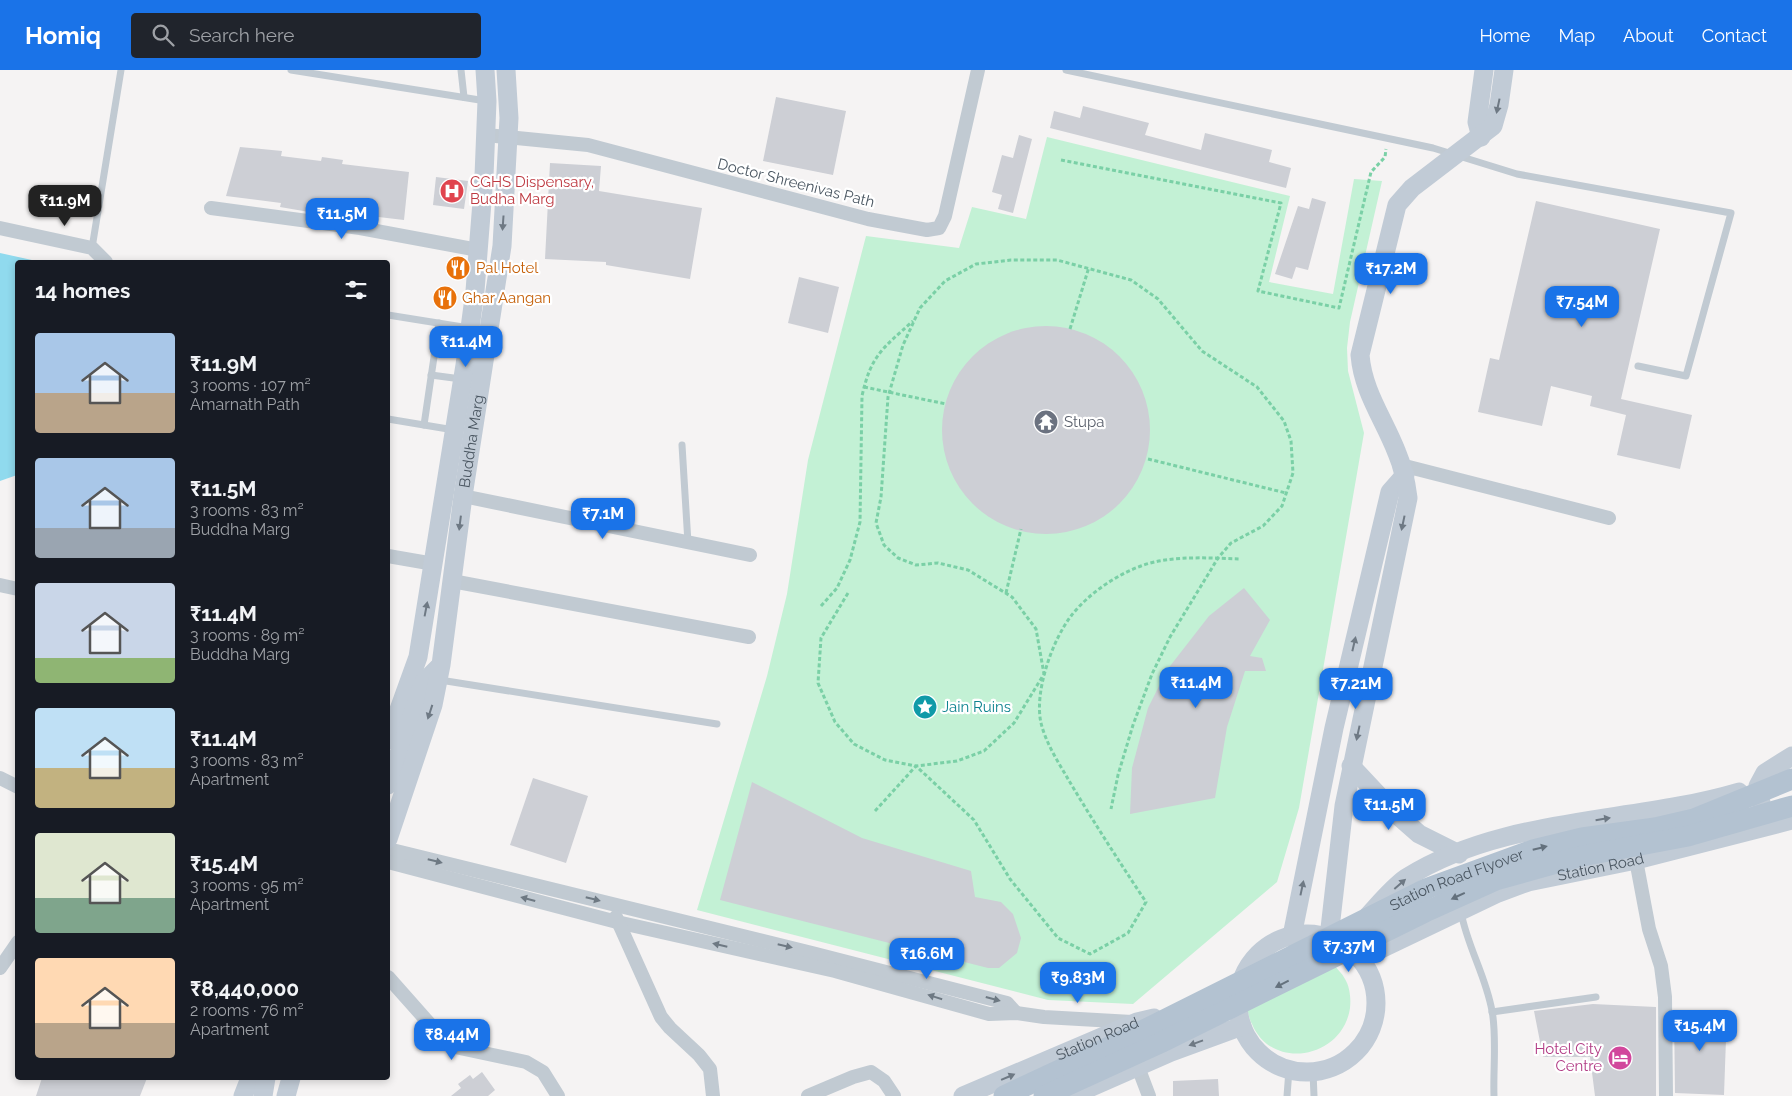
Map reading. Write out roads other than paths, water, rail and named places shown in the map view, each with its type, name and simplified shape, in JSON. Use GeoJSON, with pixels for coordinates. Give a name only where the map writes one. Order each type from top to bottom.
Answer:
{"type":"FeatureCollection","features":[{"type":"Feature","properties":{"kind":"main road","name":"Buddha Marg"},"geometry":{"type":"LineString","coordinates":[[418,657],[470,328],[478,250],[486,135],[487,101],[485,70]]}},
{"type":"Feature","properties":{"kind":"main road","name":"Buddha Marg"},"geometry":{"type":"LineString","coordinates":[[430,681],[452,581],[463,496],[502,246],[508,136],[506,70]]}},
{"type":"Feature","properties":{"kind":"main road"},"geometry":{"type":"LineString","coordinates":[[1481,137],[1476,122],[1483,91],[1484,70]]}},
{"type":"Feature","properties":{"kind":"main road"},"geometry":{"type":"LineString","coordinates":[[1336,940],[1344,806],[1408,498],[1403,470],[1367,389],[1362,374],[1360,356],[1397,205],[1412,188],[1493,126],[1499,105],[1504,70]]}},
{"type":"Feature","properties":{"kind":"main road"},"geometry":{"type":"LineString","coordinates":[[1292,936],[1334,728],[1390,492],[1403,470]]}},
{"type":"Feature","properties":{"kind":"main road"},"geometry":{"type":"LineString","coordinates":[[390,833],[433,705],[430,681],[418,657]]}},
{"type":"Feature","properties":{"kind":"main road"},"geometry":{"type":"LineString","coordinates":[[390,734],[418,657]]}},
{"type":"Feature","properties":{"kind":"main road"},"geometry":{"type":"LineString","coordinates":[[390,780],[430,681]]}},
{"type":"Feature","properties":{"kind":"main road"},"geometry":{"type":"LineString","coordinates":[[1766,827],[1758,786],[1765,773],[1792,756]]}},
{"type":"Feature","properties":{"kind":"main road"},"geometry":{"type":"LineString","coordinates":[[1352,766],[1394,813],[1419,834],[1459,854]]}},
{"type":"Feature","properties":{"kind":"main road"},"geometry":{"type":"LineString","coordinates":[[1336,940],[1404,880],[1434,862],[1498,839],[1526,831],[1669,809],[1708,801],[1758,786],[1792,780]]}},
{"type":"Feature","properties":{"kind":"main road","name":"Station Road Flyover"},"geometry":{"type":"LineString","coordinates":[[1004,1096],[1126,1039],[1428,888],[1533,850],[1582,838],[1656,828],[1694,819],[1792,780]]}},
{"type":"Feature","properties":{"kind":"main road","name":"Station Road Flyover"},"geometry":{"type":"LineString","coordinates":[[1044,1096],[1178,1035],[1479,887],[1536,868],[1582,856],[1688,836],[1792,806]]}},
{"type":"Feature","properties":{"kind":"main road","name":"Station Road"},"geometry":{"type":"LineString","coordinates":[[1360,959],[1461,911],[1528,882],[1636,860],[1792,820]]}},
{"type":"Feature","properties":{"kind":"main road"},"geometry":{"type":"LineString","coordinates":[[1310,934],[1336,940],[1360,959],[1372,980],[1376,1008],[1371,1031],[1358,1051],[1338,1065],[1313,1072],[1289,1070],[1268,1061],[1251,1044],[1242,1026],[1238,998],[1241,983],[1252,961],[1270,945],[1292,936],[1310,934]]}},
{"type":"Feature","properties":{"kind":"main road","name":"Station Road"},"geometry":{"type":"LineString","coordinates":[[963,1096],[1137,1022],[1238,998]]}},
{"type":"Feature","properties":{"kind":"main road"},"geometry":{"type":"LineString","coordinates":[[1072,1096],[1138,1066],[1242,1026]]}},
{"type":"Feature","properties":{"kind":"main road"},"geometry":{"type":"LineString","coordinates":[[243,1096],[249,1080]]}},
{"type":"Feature","properties":{"kind":"main road"},"geometry":{"type":"LineString","coordinates":[[263,1096],[266,1080]]}},
{"type":"Feature","properties":{"kind":"main road"},"geometry":{"type":"LineString","coordinates":[[286,1096],[290,1080]]}},
{"type":"Feature","properties":{"kind":"street","name":"Doctor Shreenivas Path"},"geometry":{"type":"LineString","coordinates":[[486,135],[588,146],[868,219],[927,230],[939,228],[945,216],[978,70]]}},
{"type":"Feature","properties":{"kind":"street"},"geometry":{"type":"LineString","coordinates":[[211,208],[360,228],[478,250]]}},
{"type":"Feature","properties":{"kind":"street"},"geometry":{"type":"LineString","coordinates":[[0,228],[92,248],[104,260]]}},
{"type":"Feature","properties":{"kind":"street"},"geometry":{"type":"LineString","coordinates":[[1403,470],[1609,518]]}},
{"type":"Feature","properties":{"kind":"street"},"geometry":{"type":"LineString","coordinates":[[463,496],[750,555]]}},
{"type":"Feature","properties":{"kind":"street"},"geometry":{"type":"LineString","coordinates":[[390,556],[434,564]]}},
{"type":"Feature","properties":{"kind":"street"},"geometry":{"type":"LineString","coordinates":[[452,581],[749,637]]}},
{"type":"Feature","properties":{"kind":"street"},"geometry":{"type":"LineString","coordinates":[[0,585],[15,589]]}},
{"type":"Feature","properties":{"kind":"street"},"geometry":{"type":"LineString","coordinates":[[0,778],[15,786]]}},
{"type":"Feature","properties":{"kind":"street"},"geometry":{"type":"LineString","coordinates":[[390,850],[614,904],[844,973],[990,1014],[1016,1012],[1044,1017],[1137,1022]]}},
{"type":"Feature","properties":{"kind":"street"},"geometry":{"type":"LineString","coordinates":[[1636,860],[1649,929],[1661,966],[1665,997],[1666,1096]]}},
{"type":"Feature","properties":{"kind":"street"},"geometry":{"type":"LineString","coordinates":[[390,863],[617,922],[747,944]]}},
{"type":"Feature","properties":{"kind":"street"},"geometry":{"type":"LineString","coordinates":[[614,904],[617,922],[662,1017],[670,1028],[699,1055],[710,1069],[713,1096]]}},
{"type":"Feature","properties":{"kind":"street"},"geometry":{"type":"LineString","coordinates":[[0,968],[15,946]]}},
{"type":"Feature","properties":{"kind":"street"},"geometry":{"type":"LineString","coordinates":[[390,979],[443,1039],[455,1047],[526,1062],[543,1072],[558,1096]]}},
{"type":"Feature","properties":{"kind":"street"},"geometry":{"type":"LineString","coordinates":[[1138,1066],[1149,1096]]}},
{"type":"Feature","properties":{"kind":"street"},"geometry":{"type":"LineString","coordinates":[[808,1096],[853,1077],[871,1072],[884,1080],[894,1096]]}},
{"type":"Feature","properties":{"kind":"lane"},"geometry":{"type":"LineString","coordinates":[[92,248],[121,70]]}},
{"type":"Feature","properties":{"kind":"lane"},"geometry":{"type":"LineString","coordinates":[[292,70],[487,101]]}},
{"type":"Feature","properties":{"kind":"lane"},"geometry":{"type":"LineString","coordinates":[[341,70],[342,78]]}},
{"type":"Feature","properties":{"kind":"lane"},"geometry":{"type":"LineString","coordinates":[[461,70],[464,97]]}},
{"type":"Feature","properties":{"kind":"lane"},"geometry":{"type":"LineString","coordinates":[[1066,70],[1433,148],[1517,174],[1731,214],[1686,376],[1638,366]]}},
{"type":"Feature","properties":{"kind":"lane"},"geometry":{"type":"LineString","coordinates":[[390,315],[470,328]]}},
{"type":"Feature","properties":{"kind":"lane"},"geometry":{"type":"LineString","coordinates":[[424,425],[439,323]]}},
{"type":"Feature","properties":{"kind":"lane"},"geometry":{"type":"LineString","coordinates":[[431,375],[462,380]]}},
{"type":"Feature","properties":{"kind":"lane"},"geometry":{"type":"LineString","coordinates":[[390,419],[455,430]]}},
{"type":"Feature","properties":{"kind":"lane"},"geometry":{"type":"LineString","coordinates":[[682,445],[688,543]]}},
{"type":"Feature","properties":{"kind":"lane"},"geometry":{"type":"LineString","coordinates":[[430,681],[718,724]]}},
{"type":"Feature","properties":{"kind":"lane"},"geometry":{"type":"LineString","coordinates":[[1461,911],[1465,934],[1478,962],[1492,1012],[1494,1096]]}},
{"type":"Feature","properties":{"kind":"lane"},"geometry":{"type":"LineString","coordinates":[[1492,1012],[1596,997]]}},
{"type":"Feature","properties":{"kind":"lane"},"geometry":{"type":"LineString","coordinates":[[1287,1096],[1289,1070]]}},
{"type":"Feature","properties":{"kind":"lane"},"geometry":{"type":"LineString","coordinates":[[1313,1072],[1314,1096]]}},
{"type":"Feature","properties":{"kind":"water"},"geometry":{"type":"Polygon","coordinates":[[[0,253],[32,260],[15,260],[15,476],[0,481],[0,253]]]}},
{"type":"Feature","properties":{"kind":"place","name":"CGHS Dispensary, Budha Marg"},"geometry":{"type":"Point","coordinates":[452,191]}},
{"type":"Feature","properties":{"kind":"place","name":"Pal Hotel"},"geometry":{"type":"Point","coordinates":[458,268]}},
{"type":"Feature","properties":{"kind":"place","name":"Ghar Aangan"},"geometry":{"type":"Point","coordinates":[445,298]}},
{"type":"Feature","properties":{"kind":"place","name":"Stupa"},"geometry":{"type":"Point","coordinates":[1046,422]}},
{"type":"Feature","properties":{"kind":"place","name":"Jain Ruins"},"geometry":{"type":"Point","coordinates":[925,707]}},
{"type":"Feature","properties":{"kind":"place","name":"Hotel City Centre"},"geometry":{"type":"Point","coordinates":[1620,1058]}}]}
